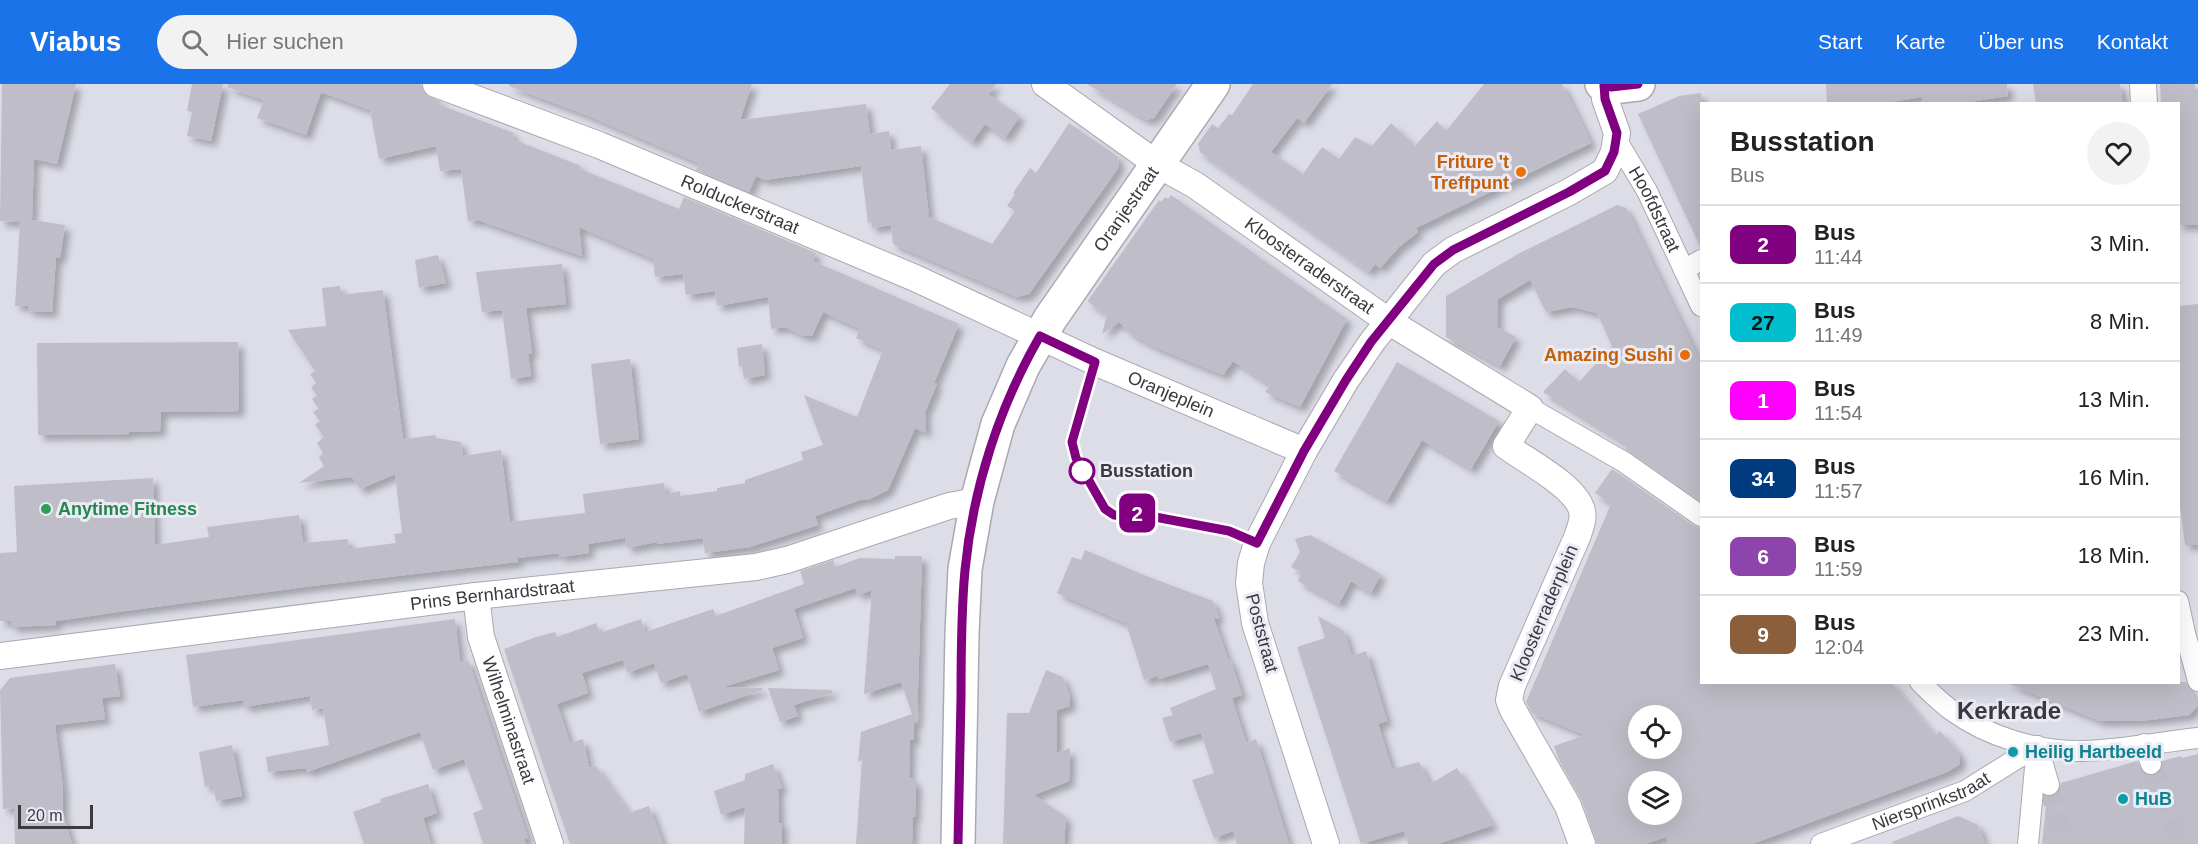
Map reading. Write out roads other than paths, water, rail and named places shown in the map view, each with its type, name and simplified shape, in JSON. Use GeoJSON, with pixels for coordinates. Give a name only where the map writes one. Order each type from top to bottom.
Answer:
{"type":"FeatureCollection","features":[{"type":"Feature","properties":{"kind":"main road","name":"Oranjestraat"},"geometry":{"type":"LineString","coordinates":[[958,844],[963,595],[977,501],[998,424],[1023,366],[1063,299],[1213,84]]}},
{"type":"Feature","properties":{"kind":"main road"},"geometry":{"type":"LineString","coordinates":[[1603,85],[1611,87],[1638,84]]}},
{"type":"Feature","properties":{"kind":"street","name":"Rolduckerstraat"},"geometry":{"type":"LineString","coordinates":[[436,84],[599,145],[915,278],[1040,336]]}},
{"type":"Feature","properties":{"kind":"street","name":"Kloosterraderstraat"},"geometry":{"type":"LineString","coordinates":[[1045,84],[1157,164],[1195,184],[1388,321],[1530,408],[1624,462],[1700,515]]}},
{"type":"Feature","properties":{"kind":"street"},"geometry":{"type":"LineString","coordinates":[[2143,84],[2144,102]]}},
{"type":"Feature","properties":{"kind":"street","name":"Hoofdstraat"},"geometry":{"type":"LineString","coordinates":[[1603,85],[1605,99],[1616,127],[1617,141],[1647,191],[1700,304]]}},
{"type":"Feature","properties":{"kind":"street","name":"Poststraat"},"geometry":{"type":"LineString","coordinates":[[1326,844],[1256,623],[1249,592],[1251,562],[1257,543],[1304,451],[1346,380],[1388,321],[1434,264],[1443,256],[1600,175],[1611,162],[1617,141]]}},
{"type":"Feature","properties":{"kind":"street","name":"Hoofdstraat"},"geometry":{"type":"LineString","coordinates":[[1684,270],[1700,261]]}},
{"type":"Feature","properties":{"kind":"street","name":"Oranjeplein"},"geometry":{"type":"LineString","coordinates":[[1040,336],[1304,451]]}},
{"type":"Feature","properties":{"kind":"street","name":"Kloosterraderplein"},"geometry":{"type":"LineString","coordinates":[[1530,408],[1506,446],[1565,487],[1577,499],[1583,517],[1578,535],[1512,686],[1509,700],[1569,806],[1582,844]]}},
{"type":"Feature","properties":{"kind":"street","name":"Prins Bernhardstraat"},"geometry":{"type":"LineString","coordinates":[[0,656],[476,596],[756,567],[787,560],[949,506],[977,501]]}},
{"type":"Feature","properties":{"kind":"street","name":"Wilhelminastraat"},"geometry":{"type":"LineString","coordinates":[[476,596],[481,637],[550,844]]}},
{"type":"Feature","properties":{"kind":"street"},"geometry":{"type":"LineString","coordinates":[[2180,606],[2191,631],[2198,681]]}},
{"type":"Feature","properties":{"kind":"street"},"geometry":{"type":"LineString","coordinates":[[1922,684],[1949,709],[1969,722],[1990,732],[2037,746],[2084,751],[2198,738]]}},
{"type":"Feature","properties":{"kind":"street"},"geometry":{"type":"LineString","coordinates":[[2144,744],[2151,764]]}},
{"type":"Feature","properties":{"kind":"street"},"geometry":{"type":"LineString","coordinates":[[2037,746],[2049,785]]}},
{"type":"Feature","properties":{"kind":"street"},"geometry":{"type":"LineString","coordinates":[[2028,844],[2037,746]]}},
{"type":"Feature","properties":{"kind":"street","name":"Niersprinkstraat"},"geometry":{"type":"LineString","coordinates":[[1821,844],[1965,791],[2037,746]]}},
{"type":"Feature","properties":{"kind":"tunnel"},"geometry":{"type":"LineString","coordinates":[[2151,764],[2181,844]]}},
{"type":"Feature","properties":{"kind":"tunnel"},"geometry":{"type":"LineString","coordinates":[[2049,785],[2064,844]]}},
{"type":"Feature","properties":{"kind":"place","name":"Friture 't Treffpunt"},"geometry":{"type":"Point","coordinates":[1521,172]}},
{"type":"Feature","properties":{"kind":"place","name":"Amazing Sushi"},"geometry":{"type":"Point","coordinates":[1685,355]}},
{"type":"Feature","properties":{"kind":"place","name":"Busstation"},"geometry":{"type":"Point","coordinates":[1082,471]}},
{"type":"Feature","properties":{"kind":"place","name":"Anytime Fitness"},"geometry":{"type":"Point","coordinates":[46,509]}},
{"type":"Feature","properties":{"kind":"place","name":"Heilig Hartbeeld"},"geometry":{"type":"Point","coordinates":[2013,752]}},
{"type":"Feature","properties":{"kind":"place","name":"HuB"},"geometry":{"type":"Point","coordinates":[2123,799]}},
{"type":"Feature","properties":{"kind":"district","name":"Kerkrade"},"geometry":{"type":"Point","coordinates":[2009,711]}}]}
